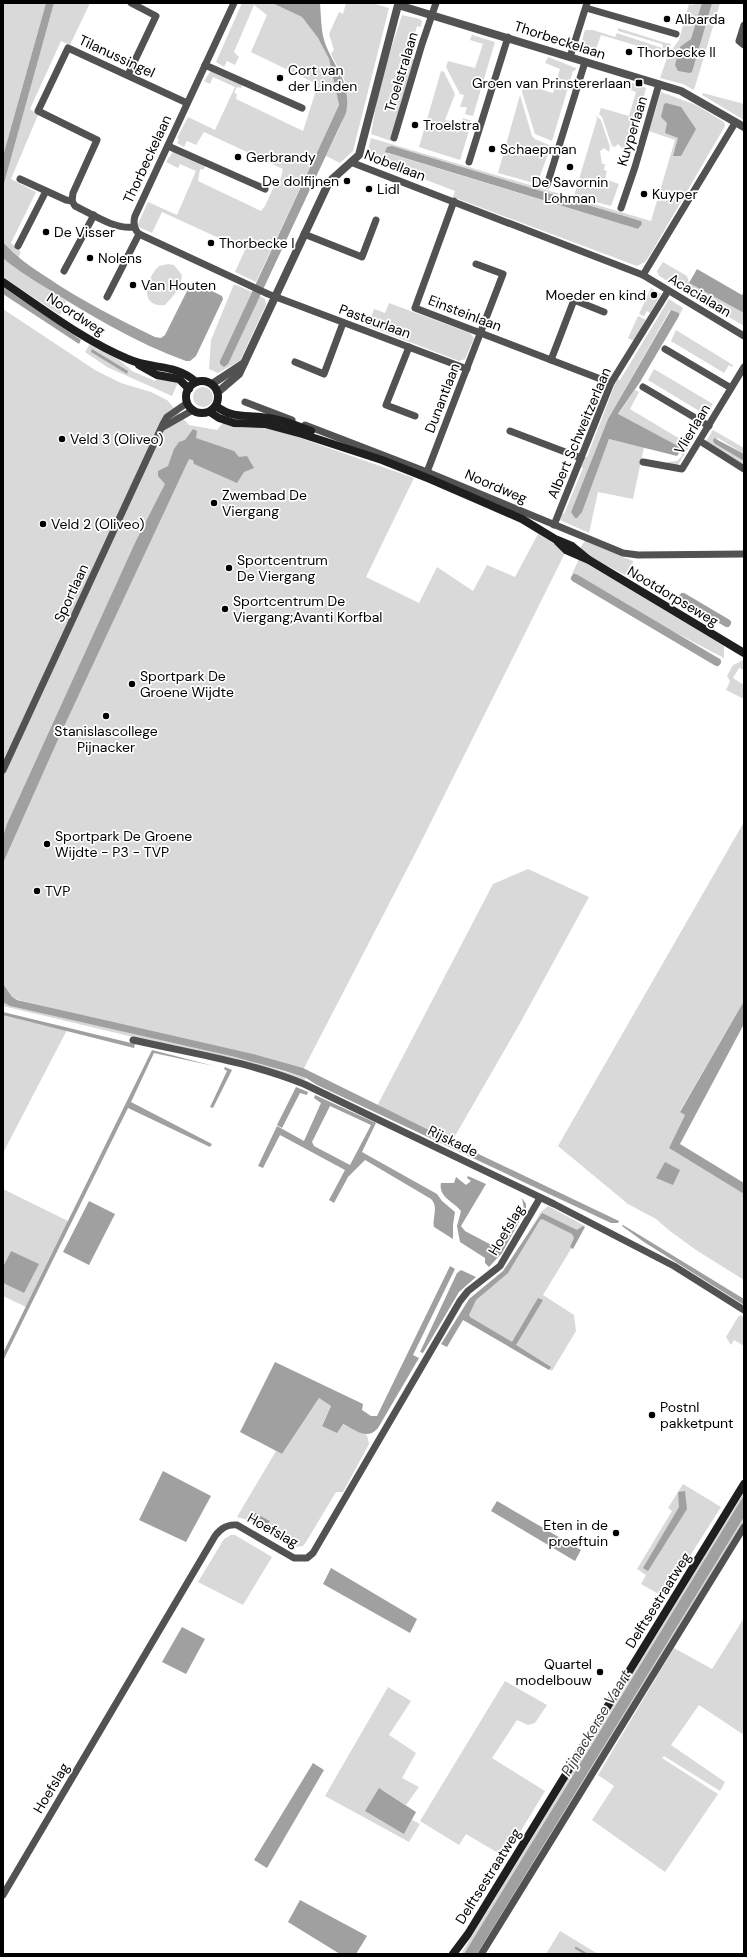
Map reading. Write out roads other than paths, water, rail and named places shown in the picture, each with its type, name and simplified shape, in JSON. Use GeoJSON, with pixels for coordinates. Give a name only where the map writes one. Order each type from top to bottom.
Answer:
{"type":"FeatureCollection","features":[{"type":"Feature","properties":{"kind":"main road","name":"Noordweg"},"geometry":{"type":"LineString","coordinates":[[3,282],[90,340],[157,375],[179,379],[188,389]]}},
{"type":"Feature","properties":{"kind":"main road","name":"Noordweg"},"geometry":{"type":"LineString","coordinates":[[138,364],[174,369],[183,372],[196,382]]}},
{"type":"Feature","properties":{"kind":"main road"},"geometry":{"type":"LineString","coordinates":[[204,381],[212,384],[218,392],[218,401],[216,406],[210,412],[201,414],[193,410],[187,403],[186,398],[188,389],[196,382],[204,381]]}},
{"type":"Feature","properties":{"kind":"main road","name":"Noordweg"},"geometry":{"type":"LineString","coordinates":[[216,406],[232,415],[254,415],[283,422],[353,447],[494,506],[555,539]]}},
{"type":"Feature","properties":{"kind":"main road","name":"Noordweg"},"geometry":{"type":"LineString","coordinates":[[210,412],[219,418],[234,423],[272,425],[382,460]]}},
{"type":"Feature","properties":{"kind":"main road","name":"Nootdorpseweg"},"geometry":{"type":"LineString","coordinates":[[555,539],[572,546],[589,560],[744,653]]}},
{"type":"Feature","properties":{"kind":"main road","name":"Delftsestraatweg"},"geometry":{"type":"LineString","coordinates":[[454,1954],[470,1931],[744,1484]]}},
{"type":"Feature","properties":{"kind":"street"},"geometry":{"type":"LineString","coordinates":[[128,75],[156,16],[131,3]]}},
{"type":"Feature","properties":{"kind":"street","name":"Thorbeckelaan"},"geometry":{"type":"LineString","coordinates":[[134,227],[135,216],[234,3]]}},
{"type":"Feature","properties":{"kind":"street","name":"Troelstralaan"},"geometry":{"type":"LineString","coordinates":[[394,138],[436,3]]}},
{"type":"Feature","properties":{"kind":"street","name":"Thorbeckelaan"},"geometry":{"type":"LineString","coordinates":[[396,4],[433,14],[681,91],[744,127]]}},
{"type":"Feature","properties":{"kind":"street","name":"Troelstralaan"},"geometry":{"type":"LineString","coordinates":[[353,163],[359,155],[365,136],[396,4]]}},
{"type":"Feature","properties":{"kind":"street"},"geometry":{"type":"LineString","coordinates":[[570,57],[586,6],[676,34]]}},
{"type":"Feature","properties":{"kind":"street"},"geometry":{"type":"LineString","coordinates":[[744,25],[739,41],[744,44]]}},
{"type":"Feature","properties":{"kind":"street"},"geometry":{"type":"LineString","coordinates":[[469,162],[508,37]]}},
{"type":"Feature","properties":{"kind":"street","name":"Tilanussingel"},"geometry":{"type":"LineString","coordinates":[[72,201],[72,193],[97,140],[38,111],[68,48],[187,103]]}},
{"type":"Feature","properties":{"kind":"street"},"geometry":{"type":"LineString","coordinates":[[547,185],[585,62]]}},
{"type":"Feature","properties":{"kind":"street"},"geometry":{"type":"LineString","coordinates":[[205,65],[302,108]]}},
{"type":"Feature","properties":{"kind":"street","name":"Kuyperlaan"},"geometry":{"type":"LineString","coordinates":[[621,208],[635,167],[659,84]]}},
{"type":"Feature","properties":{"kind":"street"},"geometry":{"type":"LineString","coordinates":[[643,275],[735,123]]}},
{"type":"Feature","properties":{"kind":"street"},"geometry":{"type":"LineString","coordinates":[[168,146],[264,189]]}},
{"type":"Feature","properties":{"kind":"street","name":"Nobellaan"},"geometry":{"type":"LineString","coordinates":[[218,392],[239,374],[272,295],[329,182],[353,163],[643,275]]}},
{"type":"Feature","properties":{"kind":"street"},"geometry":{"type":"LineString","coordinates":[[20,179],[72,201],[75,206],[117,226],[134,227],[140,234],[272,295]]}},
{"type":"Feature","properties":{"kind":"street"},"geometry":{"type":"LineString","coordinates":[[18,246],[46,191]]}},
{"type":"Feature","properties":{"kind":"street","name":"Einsteinlaan"},"geometry":{"type":"LineString","coordinates":[[454,201],[415,308],[611,383]]}},
{"type":"Feature","properties":{"kind":"street"},"geometry":{"type":"LineString","coordinates":[[64,271],[94,215]]}},
{"type":"Feature","properties":{"kind":"street"},"geometry":{"type":"LineString","coordinates":[[304,234],[362,257],[376,220]]}},
{"type":"Feature","properties":{"kind":"street"},"geometry":{"type":"LineString","coordinates":[[107,297],[140,234]]}},
{"type":"Feature","properties":{"kind":"street","name":"Dunantlaan"},"geometry":{"type":"LineString","coordinates":[[427,472],[482,333],[503,274],[476,264]]}},
{"type":"Feature","properties":{"kind":"street","name":"Acacialaan"},"geometry":{"type":"LineString","coordinates":[[643,275],[744,336]]}},
{"type":"Feature","properties":{"kind":"street","name":"Albert Schweitzerlaan"},"geometry":{"type":"LineString","coordinates":[[554,525],[611,383],[668,291]]}},
{"type":"Feature","properties":{"kind":"street","name":"Pasteurlaan"},"geometry":{"type":"LineString","coordinates":[[272,295],[467,369]]}},
{"type":"Feature","properties":{"kind":"street"},"geometry":{"type":"LineString","coordinates":[[551,360],[574,300],[604,312]]}},
{"type":"Feature","properties":{"kind":"street"},"geometry":{"type":"LineString","coordinates":[[295,362],[324,374],[343,323]]}},
{"type":"Feature","properties":{"kind":"street"},"geometry":{"type":"LineString","coordinates":[[409,347],[386,405],[415,416]]}},
{"type":"Feature","properties":{"kind":"street"},"geometry":{"type":"LineString","coordinates":[[665,349],[731,388]]}},
{"type":"Feature","properties":{"kind":"street","name":"Nobellaan"},"geometry":{"type":"LineString","coordinates":[[212,384],[244,362]]}},
{"type":"Feature","properties":{"kind":"street","name":"Vlierlaan"},"geometry":{"type":"LineString","coordinates":[[643,462],[682,470],[744,367]]}},
{"type":"Feature","properties":{"kind":"street"},"geometry":{"type":"LineString","coordinates":[[643,387],[709,426]]}},
{"type":"Feature","properties":{"kind":"street","name":"Noordweg"},"geometry":{"type":"LineString","coordinates":[[245,402],[427,472],[615,550],[631,554],[744,554]]}},
{"type":"Feature","properties":{"kind":"street","name":"Sportlaan"},"geometry":{"type":"LineString","coordinates":[[3,770],[167,417],[187,403]]}},
{"type":"Feature","properties":{"kind":"street"},"geometry":{"type":"LineString","coordinates":[[163,427],[193,410]]}},
{"type":"Feature","properties":{"kind":"street"},"geometry":{"type":"LineString","coordinates":[[510,431],[582,458]]}},
{"type":"Feature","properties":{"kind":"street"},"geometry":{"type":"LineString","coordinates":[[700,441],[744,469]]}},
{"type":"Feature","properties":{"kind":"street","name":"Rijskade"},"geometry":{"type":"LineString","coordinates":[[133,1040],[280,1074],[379,1119],[674,1266],[744,1310]]}},
{"type":"Feature","properties":{"kind":"street","name":"Hoefslag"},"geometry":{"type":"LineString","coordinates":[[3,1895],[215,1536],[224,1527],[231,1524],[237,1525],[294,1558],[307,1558],[313,1553],[460,1301],[468,1291],[500,1266],[540,1198]]}},
{"type":"Feature","properties":{"kind":"street"},"geometry":{"type":"LineString","coordinates":[[482,1953],[744,1527]]}},
{"type":"Feature","properties":{"kind":"waterway"},"geometry":{"type":"LineString","coordinates":[[575,578],[717,662]]}},
{"type":"Feature","properties":{"kind":"waterway"},"geometry":{"type":"LineString","coordinates":[[683,597],[727,623]]}},
{"type":"Feature","properties":{"kind":"waterway"},"geometry":{"type":"LineString","coordinates":[[576,1948],[586,1954]]}},
{"type":"Feature","properties":{"kind":"place","name":"Albarda"},"geometry":{"type":"Point","coordinates":[667,19]}},
{"type":"Feature","properties":{"kind":"place","name":"Thorbecke II"},"geometry":{"type":"Point","coordinates":[629,52]}},
{"type":"Feature","properties":{"kind":"place","name":"Cort van der Linden"},"geometry":{"type":"Point","coordinates":[280,78]}},
{"type":"Feature","properties":{"kind":"place","name":"Groen van Prinstererlaan"},"geometry":{"type":"Point","coordinates":[639,83]}},
{"type":"Feature","properties":{"kind":"place","name":"Troelstra"},"geometry":{"type":"Point","coordinates":[415,125]}},
{"type":"Feature","properties":{"kind":"place","name":"Schaepman"},"geometry":{"type":"Point","coordinates":[492,149]}},
{"type":"Feature","properties":{"kind":"place","name":"Gerbrandy"},"geometry":{"type":"Point","coordinates":[238,157]}},
{"type":"Feature","properties":{"kind":"place","name":"De Savornin Lohman"},"geometry":{"type":"Point","coordinates":[570,167]}},
{"type":"Feature","properties":{"kind":"place","name":"De dolfijnen"},"geometry":{"type":"Point","coordinates":[347,181]}},
{"type":"Feature","properties":{"kind":"place","name":"Lidl"},"geometry":{"type":"Point","coordinates":[369,189]}},
{"type":"Feature","properties":{"kind":"place","name":"Kuyper"},"geometry":{"type":"Point","coordinates":[644,194]}},
{"type":"Feature","properties":{"kind":"place","name":"De Visser"},"geometry":{"type":"Point","coordinates":[46,232]}},
{"type":"Feature","properties":{"kind":"place","name":"Thorbecke I"},"geometry":{"type":"Point","coordinates":[211,243]}},
{"type":"Feature","properties":{"kind":"place","name":"Nolens"},"geometry":{"type":"Point","coordinates":[90,258]}},
{"type":"Feature","properties":{"kind":"place","name":"Van Houten"},"geometry":{"type":"Point","coordinates":[133,285]}},
{"type":"Feature","properties":{"kind":"place","name":"Moeder en kind"},"geometry":{"type":"Point","coordinates":[654,295]}},
{"type":"Feature","properties":{"kind":"place","name":"Veld 3 (Oliveo)"},"geometry":{"type":"Point","coordinates":[62,439]}},
{"type":"Feature","properties":{"kind":"place","name":"Zwembad De Viergang"},"geometry":{"type":"Point","coordinates":[214,503]}},
{"type":"Feature","properties":{"kind":"place","name":"Veld 2 (Oliveo)"},"geometry":{"type":"Point","coordinates":[43,524]}},
{"type":"Feature","properties":{"kind":"place","name":"Sportcentrum De Viergang"},"geometry":{"type":"Point","coordinates":[229,568]}},
{"type":"Feature","properties":{"kind":"place","name":"Sportcentrum De Viergang;Avanti Korfbal"},"geometry":{"type":"Point","coordinates":[225,609]}},
{"type":"Feature","properties":{"kind":"place","name":"Sportpark De Groene Wijdte"},"geometry":{"type":"Point","coordinates":[132,684]}},
{"type":"Feature","properties":{"kind":"place","name":"Stanislascollege Pijnacker"},"geometry":{"type":"Point","coordinates":[106,716]}},
{"type":"Feature","properties":{"kind":"place","name":"Sportpark De Groene Wijdte - P3 - TVP"},"geometry":{"type":"Point","coordinates":[47,844]}},
{"type":"Feature","properties":{"kind":"place","name":"TVP"},"geometry":{"type":"Point","coordinates":[37,891]}},
{"type":"Feature","properties":{"kind":"place","name":"Postnl pakketpunt"},"geometry":{"type":"Point","coordinates":[652,1415]}},
{"type":"Feature","properties":{"kind":"place","name":"Eten in de proeftuin"},"geometry":{"type":"Point","coordinates":[616,1533]}},
{"type":"Feature","properties":{"kind":"place","name":"Quartel modelbouw"},"geometry":{"type":"Point","coordinates":[600,1672]}},
{"type":"Feature","properties":{"kind":"water label","name":"Pijnackerse Vaart"},"geometry":{"type":"Point","coordinates":[596,1723]}}]}
